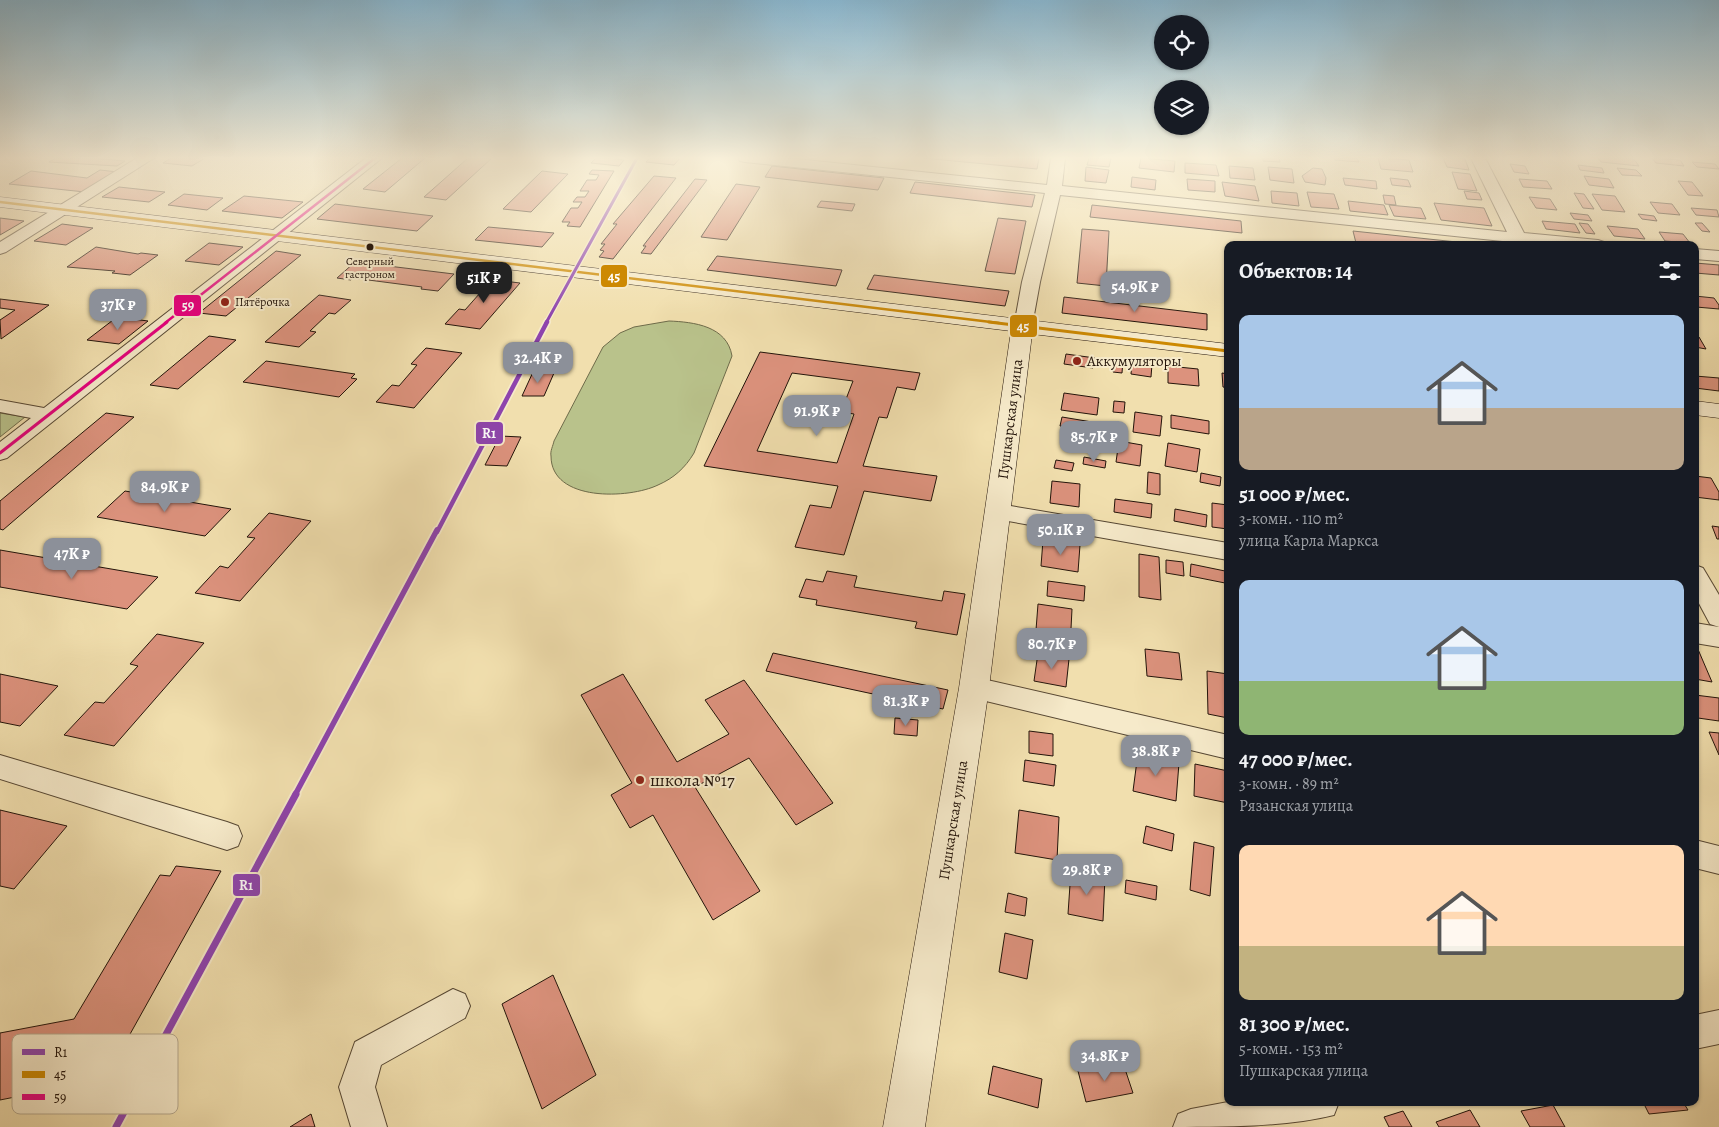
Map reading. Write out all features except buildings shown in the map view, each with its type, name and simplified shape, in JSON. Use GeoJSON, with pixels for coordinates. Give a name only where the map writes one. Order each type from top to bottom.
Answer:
{"type":"FeatureCollection","features":[{"type":"Feature","properties":{"kind":"main road"},"geometry":{"type":"LineString","coordinates":[[75,211],[1224,351]]}},
{"type":"Feature","properties":{"kind":"main road","name":"Пушкарская улица"},"geometry":{"type":"LineString","coordinates":[[904,1127],[974,688],[1023,326]]}},
{"type":"Feature","properties":{"kind":"main road"},"geometry":{"type":"LineString","coordinates":[[1699,408],[1719,411]]}},
{"type":"Feature","properties":{"kind":"street"},"geometry":{"type":"LineString","coordinates":[[0,249],[60,211]]}},
{"type":"Feature","properties":{"kind":"street"},"geometry":{"type":"LineString","coordinates":[[0,453],[308,211]]}},
{"type":"Feature","properties":{"kind":"street","name":"Пушкарская улица"},"geometry":{"type":"LineString","coordinates":[[1023,326],[1031,282],[1049,211]]}},
{"type":"Feature","properties":{"kind":"street"},"geometry":{"type":"LineString","coordinates":[[1248,211],[1520,241]]}},
{"type":"Feature","properties":{"kind":"street"},"geometry":{"type":"LineString","coordinates":[[1505,211],[1520,241]]}},
{"type":"Feature","properties":{"kind":"street"},"geometry":{"type":"LineString","coordinates":[[1699,254],[1719,256]]}},
{"type":"Feature","properties":{"kind":"street"},"geometry":{"type":"LineString","coordinates":[[0,406],[48,415]]}},
{"type":"Feature","properties":{"kind":"street"},"geometry":{"type":"LineString","coordinates":[[999,512],[1224,551]]}},
{"type":"Feature","properties":{"kind":"street"},"geometry":{"type":"LineString","coordinates":[[1699,581],[1719,617]]}},
{"type":"Feature","properties":{"kind":"street"},"geometry":{"type":"LineString","coordinates":[[1699,634],[1719,637]]}},
{"type":"Feature","properties":{"kind":"street"},"geometry":{"type":"LineString","coordinates":[[974,688],[1224,745]]}},
{"type":"Feature","properties":{"kind":"street"},"geometry":{"type":"LineString","coordinates":[[0,767],[227,836]]}},
{"type":"Feature","properties":{"kind":"street"},"geometry":{"type":"LineString","coordinates":[[1699,855],[1719,860]]}},
{"type":"Feature","properties":{"kind":"street"},"geometry":{"type":"LineString","coordinates":[[369,1127],[357,1087],[367,1054],[453,1006]]}},
{"type":"Feature","properties":{"kind":"street"},"geometry":{"type":"LineString","coordinates":[[1699,1031],[1719,1027]]}},
{"type":"Feature","properties":{"kind":"street"},"geometry":{"type":"LineString","coordinates":[[1191,1127],[1299,1106]]}},
{"type":"Feature","properties":{"kind":"green space"},"geometry":{"type":"Polygon","coordinates":[[[669,321],[699,325],[716,332],[724,338],[732,356],[691,458],[679,472],[669,479],[645,490],[629,493],[594,493],[577,489],[564,482],[554,471],[551,452],[554,441],[603,347],[620,333],[634,327],[669,321]]]}},
{"type":"Feature","properties":{"kind":"green space"},"geometry":{"type":"Polygon","coordinates":[[[0,413],[25,417],[0,437],[0,413]]]}},
{"type":"Feature","properties":{"kind":"transit line","name":"45"},"geometry":{"type":"LineString","coordinates":[[71,211],[1224,351]]}},
{"type":"Feature","properties":{"kind":"transit line","name":"59"},"geometry":{"type":"LineString","coordinates":[[0,453],[308,211]]}},
{"type":"Feature","properties":{"kind":"transit line","name":"R1"},"geometry":{"type":"LineString","coordinates":[[166,1034],[608,211]]}},
{"type":"Feature","properties":{"kind":"transit line","name":"R1"},"geometry":{"type":"LineString","coordinates":[[116,1127],[123,1114]]}},
{"type":"Feature","properties":{"kind":"place","name":"Северный гастроном"},"geometry":{"type":"Point","coordinates":[370,247]}},
{"type":"Feature","properties":{"kind":"place","name":"Пятёрочка"},"geometry":{"type":"Point","coordinates":[225,302]}},
{"type":"Feature","properties":{"kind":"place","name":"Аккумуляторы"},"geometry":{"type":"Point","coordinates":[1077,361]}},
{"type":"Feature","properties":{"kind":"place","name":"школа №17"},"geometry":{"type":"Point","coordinates":[640,780]}}]}
